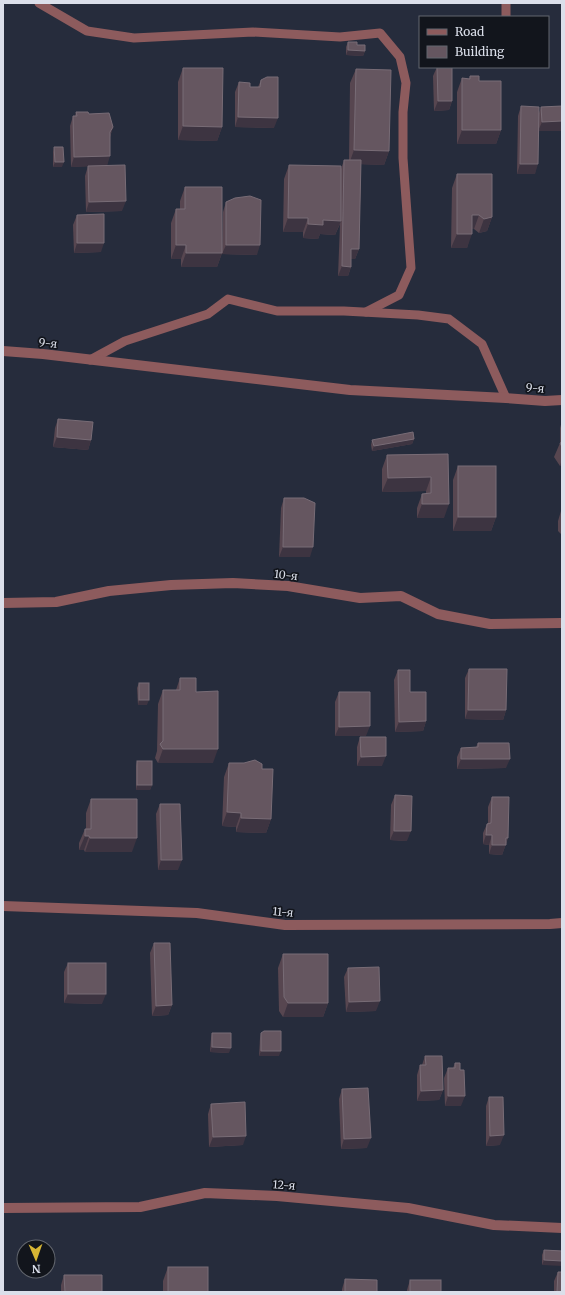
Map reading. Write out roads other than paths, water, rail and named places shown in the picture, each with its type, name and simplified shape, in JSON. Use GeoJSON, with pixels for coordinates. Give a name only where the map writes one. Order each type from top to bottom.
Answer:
{"type":"FeatureCollection","features":[{"type":"Feature","properties":{"kind":"street","name":"9-я"},"geometry":{"type":"LineString","coordinates":[[3,351],[350,390],[545,401],[562,400]]}},
{"type":"Feature","properties":{"kind":"street","name":"10-я"},"geometry":{"type":"LineString","coordinates":[[3,604],[56,602],[109,591],[171,585],[232,583],[288,586],[360,598],[401,596],[438,614],[490,624],[562,623]]}},
{"type":"Feature","properties":{"kind":"street","name":"11-я"},"geometry":{"type":"LineString","coordinates":[[3,906],[198,912],[285,925],[479,925],[562,923]]}},
{"type":"Feature","properties":{"kind":"street","name":"12-я"},"geometry":{"type":"LineString","coordinates":[[3,1208],[140,1207],[205,1193],[277,1196],[400,1208],[494,1225],[562,1228]]}},
{"type":"Feature","properties":{"kind":"lane"},"geometry":{"type":"LineString","coordinates":[[39,3],[87,31],[134,38],[253,32],[340,37],[380,33],[400,57],[406,83],[403,112],[403,158],[411,268],[399,294],[366,312]]}},
{"type":"Feature","properties":{"kind":"lane"},"geometry":{"type":"LineString","coordinates":[[506,3],[506,16]]}},
{"type":"Feature","properties":{"kind":"lane"},"geometry":{"type":"LineString","coordinates":[[90,360],[125,341],[208,314],[228,299],[277,311],[418,314],[449,319],[482,344],[506,398]]}}]}
